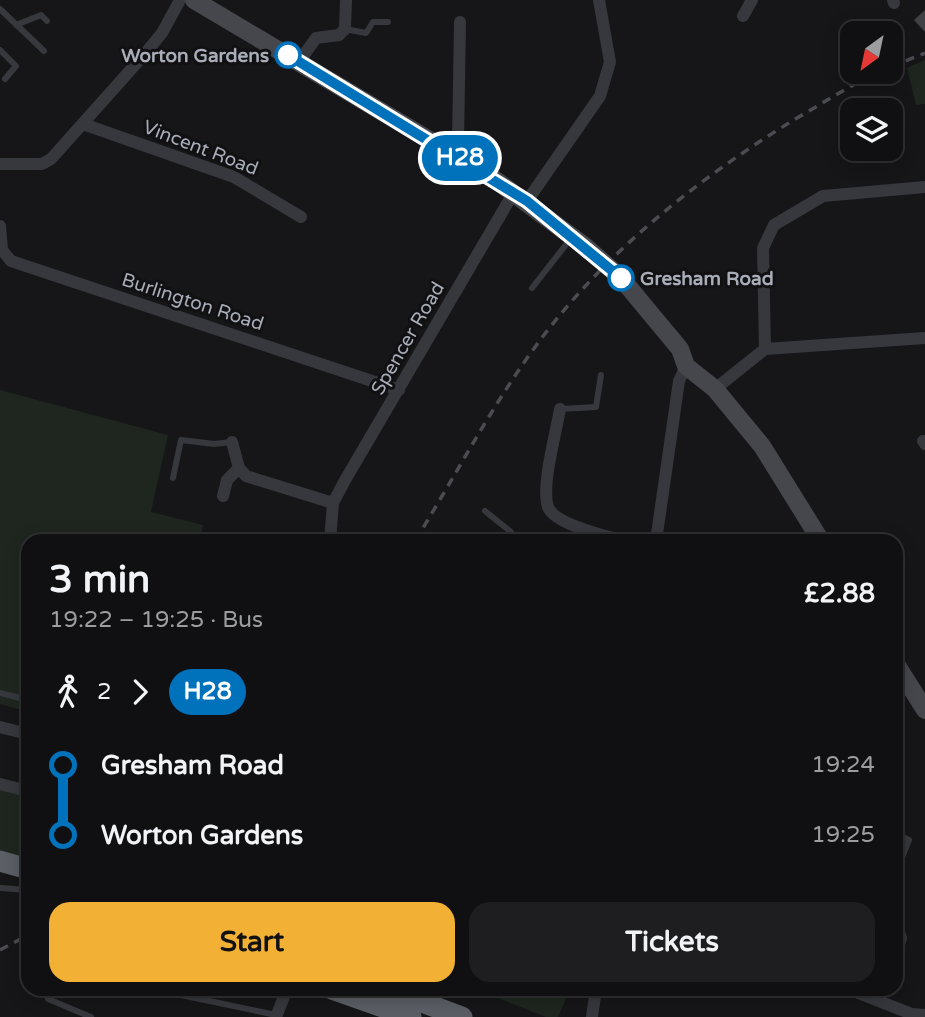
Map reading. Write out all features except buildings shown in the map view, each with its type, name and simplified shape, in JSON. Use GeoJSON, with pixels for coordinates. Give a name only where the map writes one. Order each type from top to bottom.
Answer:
{"type":"FeatureCollection","features":[{"type":"Feature","properties":{"kind":"highway"},"geometry":{"type":"LineString","coordinates":[[0,861],[21,867]]}},
{"type":"Feature","properties":{"kind":"highway"},"geometry":{"type":"LineString","coordinates":[[0,876],[21,882]]}},
{"type":"Feature","properties":{"kind":"highway"},"geometry":{"type":"LineString","coordinates":[[352,996],[411,1017]]}},
{"type":"Feature","properties":{"kind":"highway"},"geometry":{"type":"LineString","coordinates":[[406,996],[462,1017]]}},
{"type":"Feature","properties":{"kind":"main road"},"geometry":{"type":"LineString","coordinates":[[194,0],[219,6],[299,62],[521,196],[573,236],[621,278],[680,349],[686,366],[715,389],[762,446],[817,534]]}},
{"type":"Feature","properties":{"kind":"main road"},"geometry":{"type":"LineString","coordinates":[[903,675],[925,709]]}},
{"type":"Feature","properties":{"kind":"street"},"geometry":{"type":"LineString","coordinates":[[0,164],[42,164],[51,159],[162,33],[180,0]]}},
{"type":"Feature","properties":{"kind":"street"},"geometry":{"type":"LineString","coordinates":[[299,62],[316,37],[339,34],[345,29],[346,0]]}},
{"type":"Feature","properties":{"kind":"street","name":"Spencer Road"},"geometry":{"type":"LineString","coordinates":[[331,534],[333,503],[399,390],[521,196],[600,96],[610,62],[599,0]]}},
{"type":"Feature","properties":{"kind":"street"},"geometry":{"type":"LineString","coordinates":[[743,16],[752,0]]}},
{"type":"Feature","properties":{"kind":"street"},"geometry":{"type":"LineString","coordinates":[[452,153],[458,141],[460,22]]}},
{"type":"Feature","properties":{"kind":"street","name":"Vincent Road"},"geometry":{"type":"LineString","coordinates":[[83,124],[234,177],[300,217]]}},
{"type":"Feature","properties":{"kind":"street"},"geometry":{"type":"LineString","coordinates":[[765,349],[763,248],[774,225],[823,196],[925,187]]}},
{"type":"Feature","properties":{"kind":"street","name":"Burlington Road"},"geometry":{"type":"LineString","coordinates":[[0,226],[2,250],[11,261],[399,390]]}},
{"type":"Feature","properties":{"kind":"street"},"geometry":{"type":"LineString","coordinates":[[715,389],[765,349],[925,338]]}},
{"type":"Feature","properties":{"kind":"street"},"geometry":{"type":"LineString","coordinates":[[657,534],[677,393],[686,366]]}},
{"type":"Feature","properties":{"kind":"street"},"geometry":{"type":"LineString","coordinates":[[560,409],[547,493],[549,509],[558,519],[605,534]]}},
{"type":"Feature","properties":{"kind":"street"},"geometry":{"type":"LineString","coordinates":[[232,442],[239,468],[255,481],[333,503]]}},
{"type":"Feature","properties":{"kind":"street"},"geometry":{"type":"LineString","coordinates":[[223,496],[227,480],[239,468]]}},
{"type":"Feature","properties":{"kind":"street"},"geometry":{"type":"LineString","coordinates":[[0,727],[21,732]]}},
{"type":"Feature","properties":{"kind":"street"},"geometry":{"type":"LineString","coordinates":[[0,784],[21,789]]}},
{"type":"Feature","properties":{"kind":"street"},"geometry":{"type":"LineString","coordinates":[[276,1016],[283,996]]}},
{"type":"Feature","properties":{"kind":"street"},"geometry":{"type":"LineString","coordinates":[[592,1017],[595,996]]}},
{"type":"Feature","properties":{"kind":"street"},"geometry":{"type":"LineString","coordinates":[[866,996],[912,1014],[925,1015]]}},
{"type":"Feature","properties":{"kind":"lane"},"geometry":{"type":"LineString","coordinates":[[0,9],[44,51]]}},
{"type":"Feature","properties":{"kind":"lane"},"geometry":{"type":"LineString","coordinates":[[16,25],[41,15],[47,21]]}},
{"type":"Feature","properties":{"kind":"lane"},"geometry":{"type":"LineString","coordinates":[[345,29],[366,33],[373,22],[388,22]]}},
{"type":"Feature","properties":{"kind":"lane"},"geometry":{"type":"LineString","coordinates":[[1,54],[16,66],[5,79]]}},
{"type":"Feature","properties":{"kind":"lane"},"geometry":{"type":"LineString","coordinates":[[532,288],[573,236]]}},
{"type":"Feature","properties":{"kind":"lane"},"geometry":{"type":"LineString","coordinates":[[560,409],[596,407],[601,375]]}},
{"type":"Feature","properties":{"kind":"lane"},"geometry":{"type":"LineString","coordinates":[[173,478],[181,440],[214,444],[232,442]]}},
{"type":"Feature","properties":{"kind":"lane"},"geometry":{"type":"LineString","coordinates":[[485,511],[508,527],[509,534]]}},
{"type":"Feature","properties":{"kind":"lane"},"geometry":{"type":"LineString","coordinates":[[0,692],[21,698]]}},
{"type":"Feature","properties":{"kind":"lane"},"geometry":{"type":"LineString","coordinates":[[903,837],[909,839],[903,854]]}},
{"type":"Feature","properties":{"kind":"lane"},"geometry":{"type":"LineString","coordinates":[[0,888],[21,890]]}},
{"type":"Feature","properties":{"kind":"lane"},"geometry":{"type":"LineString","coordinates":[[49,996],[48,999],[91,1017]]}},
{"type":"Feature","properties":{"kind":"lane"},"geometry":{"type":"LineString","coordinates":[[184,996],[276,1016]]}},
{"type":"Feature","properties":{"kind":"lane"},"geometry":{"type":"LineString","coordinates":[[882,1002],[884,996]]}},
{"type":"Feature","properties":{"kind":"shaded area"},"geometry":{"type":"Polygon","coordinates":[[[925,60],[925,104],[916,105],[907,68],[925,60]]]}},
{"type":"Feature","properties":{"kind":"shaded area"},"geometry":{"type":"Polygon","coordinates":[[[0,390],[168,435],[151,512],[203,525],[201,534],[21,534],[21,710],[0,704],[0,390]]]}},
{"type":"Feature","properties":{"kind":"shaded area"},"geometry":{"type":"Polygon","coordinates":[[[0,778],[21,783],[21,857],[0,851],[0,778]]]}},
{"type":"Feature","properties":{"kind":"shaded area"},"geometry":{"type":"Polygon","coordinates":[[[567,996],[558,1017],[546,1017],[498,998],[567,996]]]}},
{"type":"Feature","properties":{"kind":"railway"},"geometry":{"type":"LineString","coordinates":[[903,62],[925,53]]}},
{"type":"Feature","properties":{"kind":"railway"},"geometry":{"type":"LineString","coordinates":[[419,534],[521,367],[565,309],[594,277],[657,218],[725,165],[797,118],[856,84]]}},
{"type":"Feature","properties":{"kind":"railway"},"geometry":{"type":"LineString","coordinates":[[0,950],[21,939]]}},
{"type":"Feature","properties":{"kind":"bus line","name":"H28"},"geometry":{"type":"LineString","coordinates":[[288,55],[527,201],[621,278]]}},
{"type":"Feature","properties":{"kind":"place","name":"Worton Gardens"},"geometry":{"type":"Point","coordinates":[288,55]}},
{"type":"Feature","properties":{"kind":"place","name":"Gresham Road"},"geometry":{"type":"Point","coordinates":[621,278]}}]}
